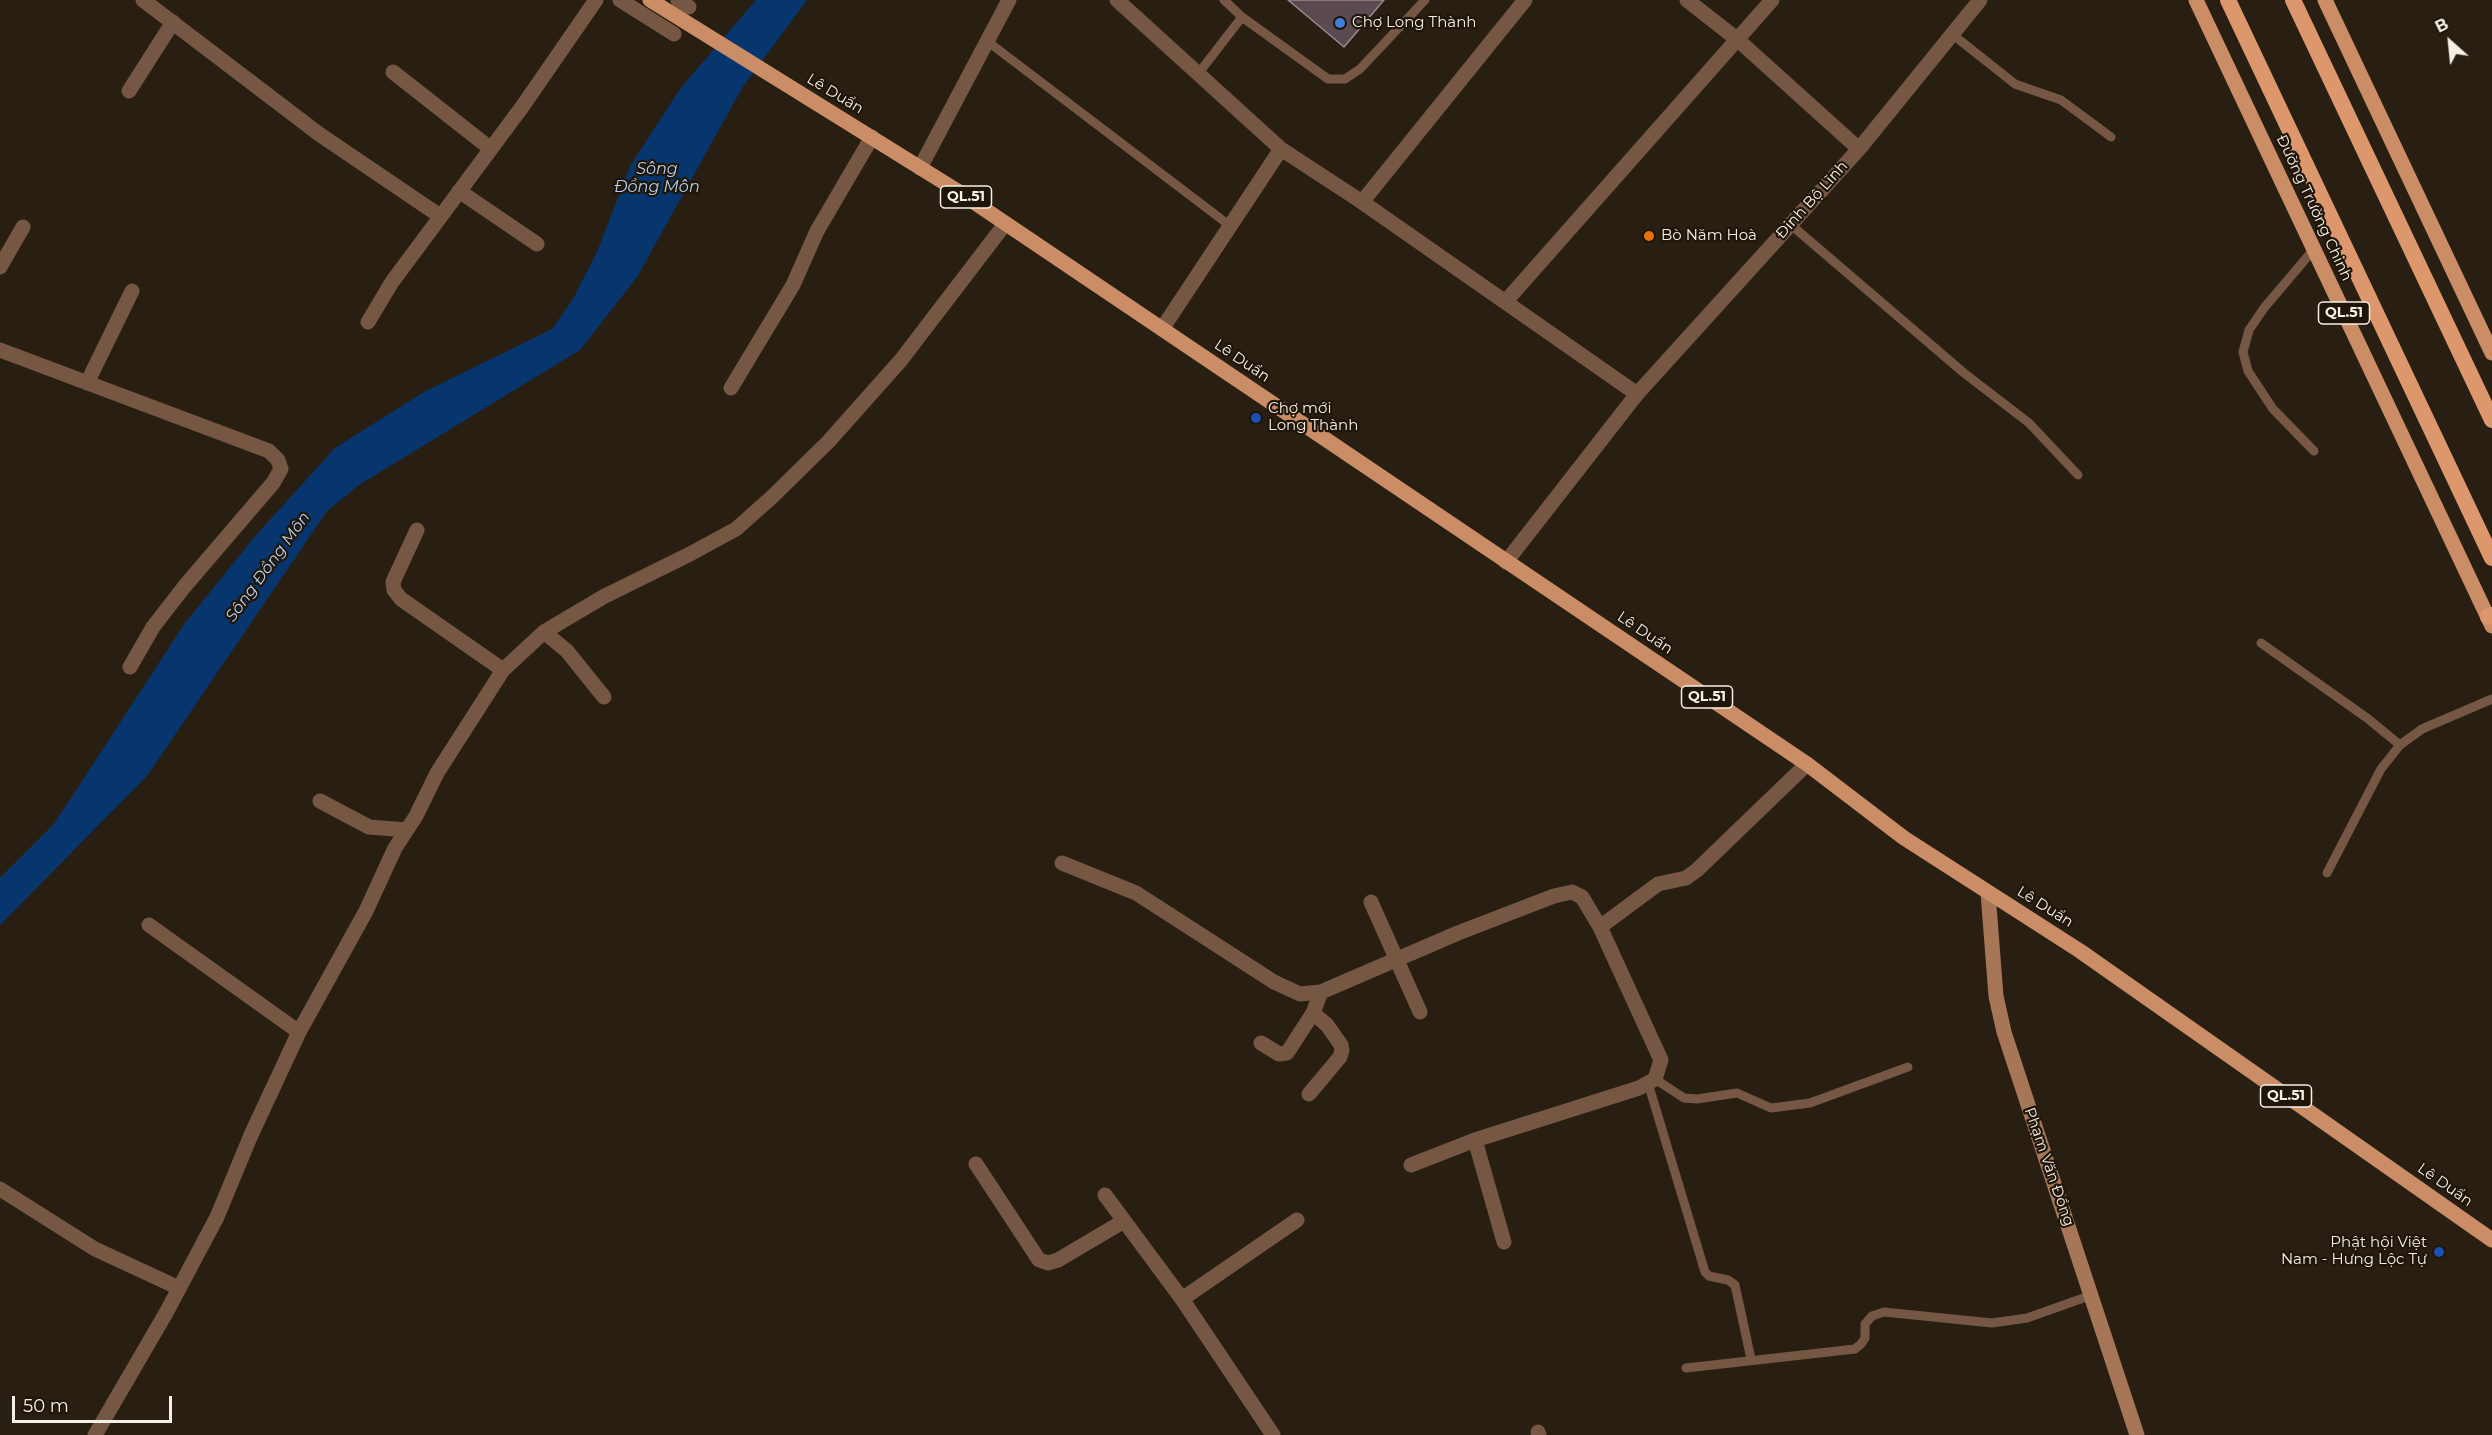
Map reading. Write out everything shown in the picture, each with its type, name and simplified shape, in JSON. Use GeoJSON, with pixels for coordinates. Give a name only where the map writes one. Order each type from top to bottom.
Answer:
{"type":"FeatureCollection","features":[{"type":"Feature","properties":{"kind":"highway","name":"Đường Trường Chinh"},"geometry":{"type":"LineString","coordinates":[[2228,0],[2492,558]]}},
{"type":"Feature","properties":{"kind":"highway"},"geometry":{"type":"LineString","coordinates":[[2293,0],[2492,420]]}},
{"type":"Feature","properties":{"kind":"main road","name":"QL.51"},"geometry":{"type":"LineString","coordinates":[[650,0],[683,9]]}},
{"type":"Feature","properties":{"kind":"main road","name":"Đường Trường Chinh"},"geometry":{"type":"LineString","coordinates":[[2196,0],[2491,619]]}},
{"type":"Feature","properties":{"kind":"main road"},"geometry":{"type":"LineString","coordinates":[[2325,0],[2492,353]]}},
{"type":"Feature","properties":{"kind":"main road","name":"Lê Duẩn"},"geometry":{"type":"LineString","coordinates":[[683,9],[765,73],[872,137],[1005,224],[1807,764],[1904,838],[2080,951],[2492,1240]]}},
{"type":"Feature","properties":{"kind":"main road","name":"Phạm Văn Đồng"},"geometry":{"type":"LineString","coordinates":[[1988,893],[1995,996],[2004,1032],[2137,1435]]}},
{"type":"Feature","properties":{"kind":"street"},"geometry":{"type":"LineString","coordinates":[[143,0],[319,134],[440,216]]}},
{"type":"Feature","properties":{"kind":"street"},"geometry":{"type":"LineString","coordinates":[[368,322],[392,282],[491,149],[596,0]]}},
{"type":"Feature","properties":{"kind":"street"},"geometry":{"type":"LineString","coordinates":[[620,0],[674,34]]}},
{"type":"Feature","properties":{"kind":"street"},"geometry":{"type":"LineString","coordinates":[[920,168],[1009,0]]}},
{"type":"Feature","properties":{"kind":"street"},"geometry":{"type":"LineString","coordinates":[[1117,0],[1281,149],[1506,301],[1637,394]]}},
{"type":"Feature","properties":{"kind":"street"},"geometry":{"type":"LineString","coordinates":[[1362,202],[1525,0]]}},
{"type":"Feature","properties":{"kind":"street"},"geometry":{"type":"LineString","coordinates":[[1688,0],[1738,40],[1859,149]]}},
{"type":"Feature","properties":{"kind":"street"},"geometry":{"type":"LineString","coordinates":[[1506,301],[1772,0]]}},
{"type":"Feature","properties":{"kind":"street","name":"Đinh Bộ Lĩnh"},"geometry":{"type":"LineString","coordinates":[[1506,562],[1637,394],[1859,149],[1980,0]]}},
{"type":"Feature","properties":{"kind":"street"},"geometry":{"type":"LineString","coordinates":[[129,91],[173,22]]}},
{"type":"Feature","properties":{"kind":"street"},"geometry":{"type":"LineString","coordinates":[[393,72],[491,149]]}},
{"type":"Feature","properties":{"kind":"street"},"geometry":{"type":"LineString","coordinates":[[731,388],[793,285],[821,222],[872,137]]}},
{"type":"Feature","properties":{"kind":"street"},"geometry":{"type":"LineString","coordinates":[[1162,329],[1281,149]]}},
{"type":"Feature","properties":{"kind":"street"},"geometry":{"type":"LineString","coordinates":[[459,190],[537,244]]}},
{"type":"Feature","properties":{"kind":"street"},"geometry":{"type":"LineString","coordinates":[[95,1435],[120,1395],[217,1217],[251,1135],[299,1032],[366,911],[395,849],[438,773],[503,670],[544,632],[603,597],[736,529],[829,441],[886,376],[1005,224]]}},
{"type":"Feature","properties":{"kind":"street"},"geometry":{"type":"LineString","coordinates":[[0,267],[23,227]]}},
{"type":"Feature","properties":{"kind":"street"},"geometry":{"type":"LineString","coordinates":[[87,383],[132,291]]}},
{"type":"Feature","properties":{"kind":"street"},"geometry":{"type":"LineString","coordinates":[[0,350],[269,451],[278,460],[281,469],[273,483],[204,562],[159,619],[130,667]]}},
{"type":"Feature","properties":{"kind":"street"},"geometry":{"type":"LineString","coordinates":[[417,530],[393,582],[394,590],[401,599],[503,670]]}},
{"type":"Feature","properties":{"kind":"street"},"geometry":{"type":"LineString","coordinates":[[544,632],[567,651],[604,697]]}},
{"type":"Feature","properties":{"kind":"street"},"geometry":{"type":"LineString","coordinates":[[1600,927],[1658,884],[1686,878],[1697,870],[1807,764]]}},
{"type":"Feature","properties":{"kind":"street"},"geometry":{"type":"LineString","coordinates":[[320,801],[369,827],[407,830]]}},
{"type":"Feature","properties":{"kind":"street"},"geometry":{"type":"LineString","coordinates":[[1062,863],[1136,892],[1274,982],[1300,994],[1321,992],[1396,957],[1554,896],[1572,892],[1582,897],[1600,927],[1661,1060],[1651,1081],[1639,1088],[1475,1140],[1411,1165]]}},
{"type":"Feature","properties":{"kind":"street"},"geometry":{"type":"LineString","coordinates":[[1371,902],[1420,1012]]}},
{"type":"Feature","properties":{"kind":"street"},"geometry":{"type":"LineString","coordinates":[[148,925],[299,1032]]}},
{"type":"Feature","properties":{"kind":"street"},"geometry":{"type":"LineString","coordinates":[[1261,1043],[1279,1054],[1287,1053],[1312,1013],[1321,992]]}},
{"type":"Feature","properties":{"kind":"street"},"geometry":{"type":"LineString","coordinates":[[1309,1094],[1340,1057],[1342,1050],[1327,1025],[1312,1013]]}},
{"type":"Feature","properties":{"kind":"street"},"geometry":{"type":"LineString","coordinates":[[1475,1140],[1504,1242]]}},
{"type":"Feature","properties":{"kind":"street"},"geometry":{"type":"LineString","coordinates":[[976,1164],[1039,1260],[1048,1263],[1058,1260],[1124,1221]]}},
{"type":"Feature","properties":{"kind":"street"},"geometry":{"type":"LineString","coordinates":[[0,1189],[95,1249],[179,1288]]}},
{"type":"Feature","properties":{"kind":"street"},"geometry":{"type":"LineString","coordinates":[[1105,1195],[1182,1299],[1273,1435]]}},
{"type":"Feature","properties":{"kind":"street"},"geometry":{"type":"LineString","coordinates":[[1182,1299],[1297,1220]]}},
{"type":"Feature","properties":{"kind":"lane"},"geometry":{"type":"LineString","coordinates":[[1224,0],[1242,17],[1328,79],[1345,79],[1360,69],[1425,0]]}},
{"type":"Feature","properties":{"kind":"lane"},"geometry":{"type":"LineString","coordinates":[[1197,74],[1242,17]]}},
{"type":"Feature","properties":{"kind":"lane"},"geometry":{"type":"LineString","coordinates":[[1952,34],[2015,84],[2061,100],[2110,137]]}},
{"type":"Feature","properties":{"kind":"lane"},"geometry":{"type":"LineString","coordinates":[[987,41],[1229,225]]}},
{"type":"Feature","properties":{"kind":"lane"},"geometry":{"type":"LineString","coordinates":[[1790,224],[1964,373],[2029,423],[2078,475]]}},
{"type":"Feature","properties":{"kind":"lane"},"geometry":{"type":"LineString","coordinates":[[2314,249],[2264,308],[2249,330],[2243,352],[2248,371],[2273,410],[2314,451]]}},
{"type":"Feature","properties":{"kind":"lane"},"geometry":{"type":"LineString","coordinates":[[2261,643],[2367,718],[2400,745]]}},
{"type":"Feature","properties":{"kind":"lane"},"geometry":{"type":"LineString","coordinates":[[2327,873],[2381,769],[2400,745],[2422,729],[2492,699]]}},
{"type":"Feature","properties":{"kind":"lane"},"geometry":{"type":"LineString","coordinates":[[1651,1081],[1684,1098],[1697,1099],[1737,1093],[1771,1108],[1810,1103],[1908,1067]]}},
{"type":"Feature","properties":{"kind":"lane"},"geometry":{"type":"LineString","coordinates":[[1651,1081],[1705,1272],[1709,1276],[1728,1280],[1735,1285],[1751,1359]]}},
{"type":"Feature","properties":{"kind":"lane"},"geometry":{"type":"LineString","coordinates":[[1686,1368],[1855,1349],[1865,1338],[1865,1324],[1872,1316],[1884,1312],[1992,1323],[2027,1318],[2092,1295]]}},
{"type":"Feature","properties":{"kind":"water","name":"Sông Đồng Môn"},"geometry":{"type":"Polygon","coordinates":[[[756,0],[807,0],[742,88],[637,277],[580,350],[359,485],[327,511],[147,776],[0,925],[0,878],[54,824],[185,623],[257,534],[335,448],[424,392],[552,329],[573,299],[597,252],[630,166],[680,89],[756,0]]]}},
{"type":"Feature","properties":{"kind":"building","name":"Chợ Long Thành"},"geometry":{"type":"Polygon","coordinates":[[[1288,0],[1384,0],[1344,47],[1288,0]]]}},
{"type":"Feature","properties":{"kind":"place","name":"Chợ Long Thành"},"geometry":{"type":"Point","coordinates":[1340,23]}},
{"type":"Feature","properties":{"kind":"place","name":"Bò Năm Hoà"},"geometry":{"type":"Point","coordinates":[1649,236]}},
{"type":"Feature","properties":{"kind":"place","name":"Chợ mới Long Thành"},"geometry":{"type":"Point","coordinates":[1256,418]}},
{"type":"Feature","properties":{"kind":"place","name":"Phật hội Việt Nam - Hưng Lộc Tự"},"geometry":{"type":"Point","coordinates":[2439,1252]}}]}
